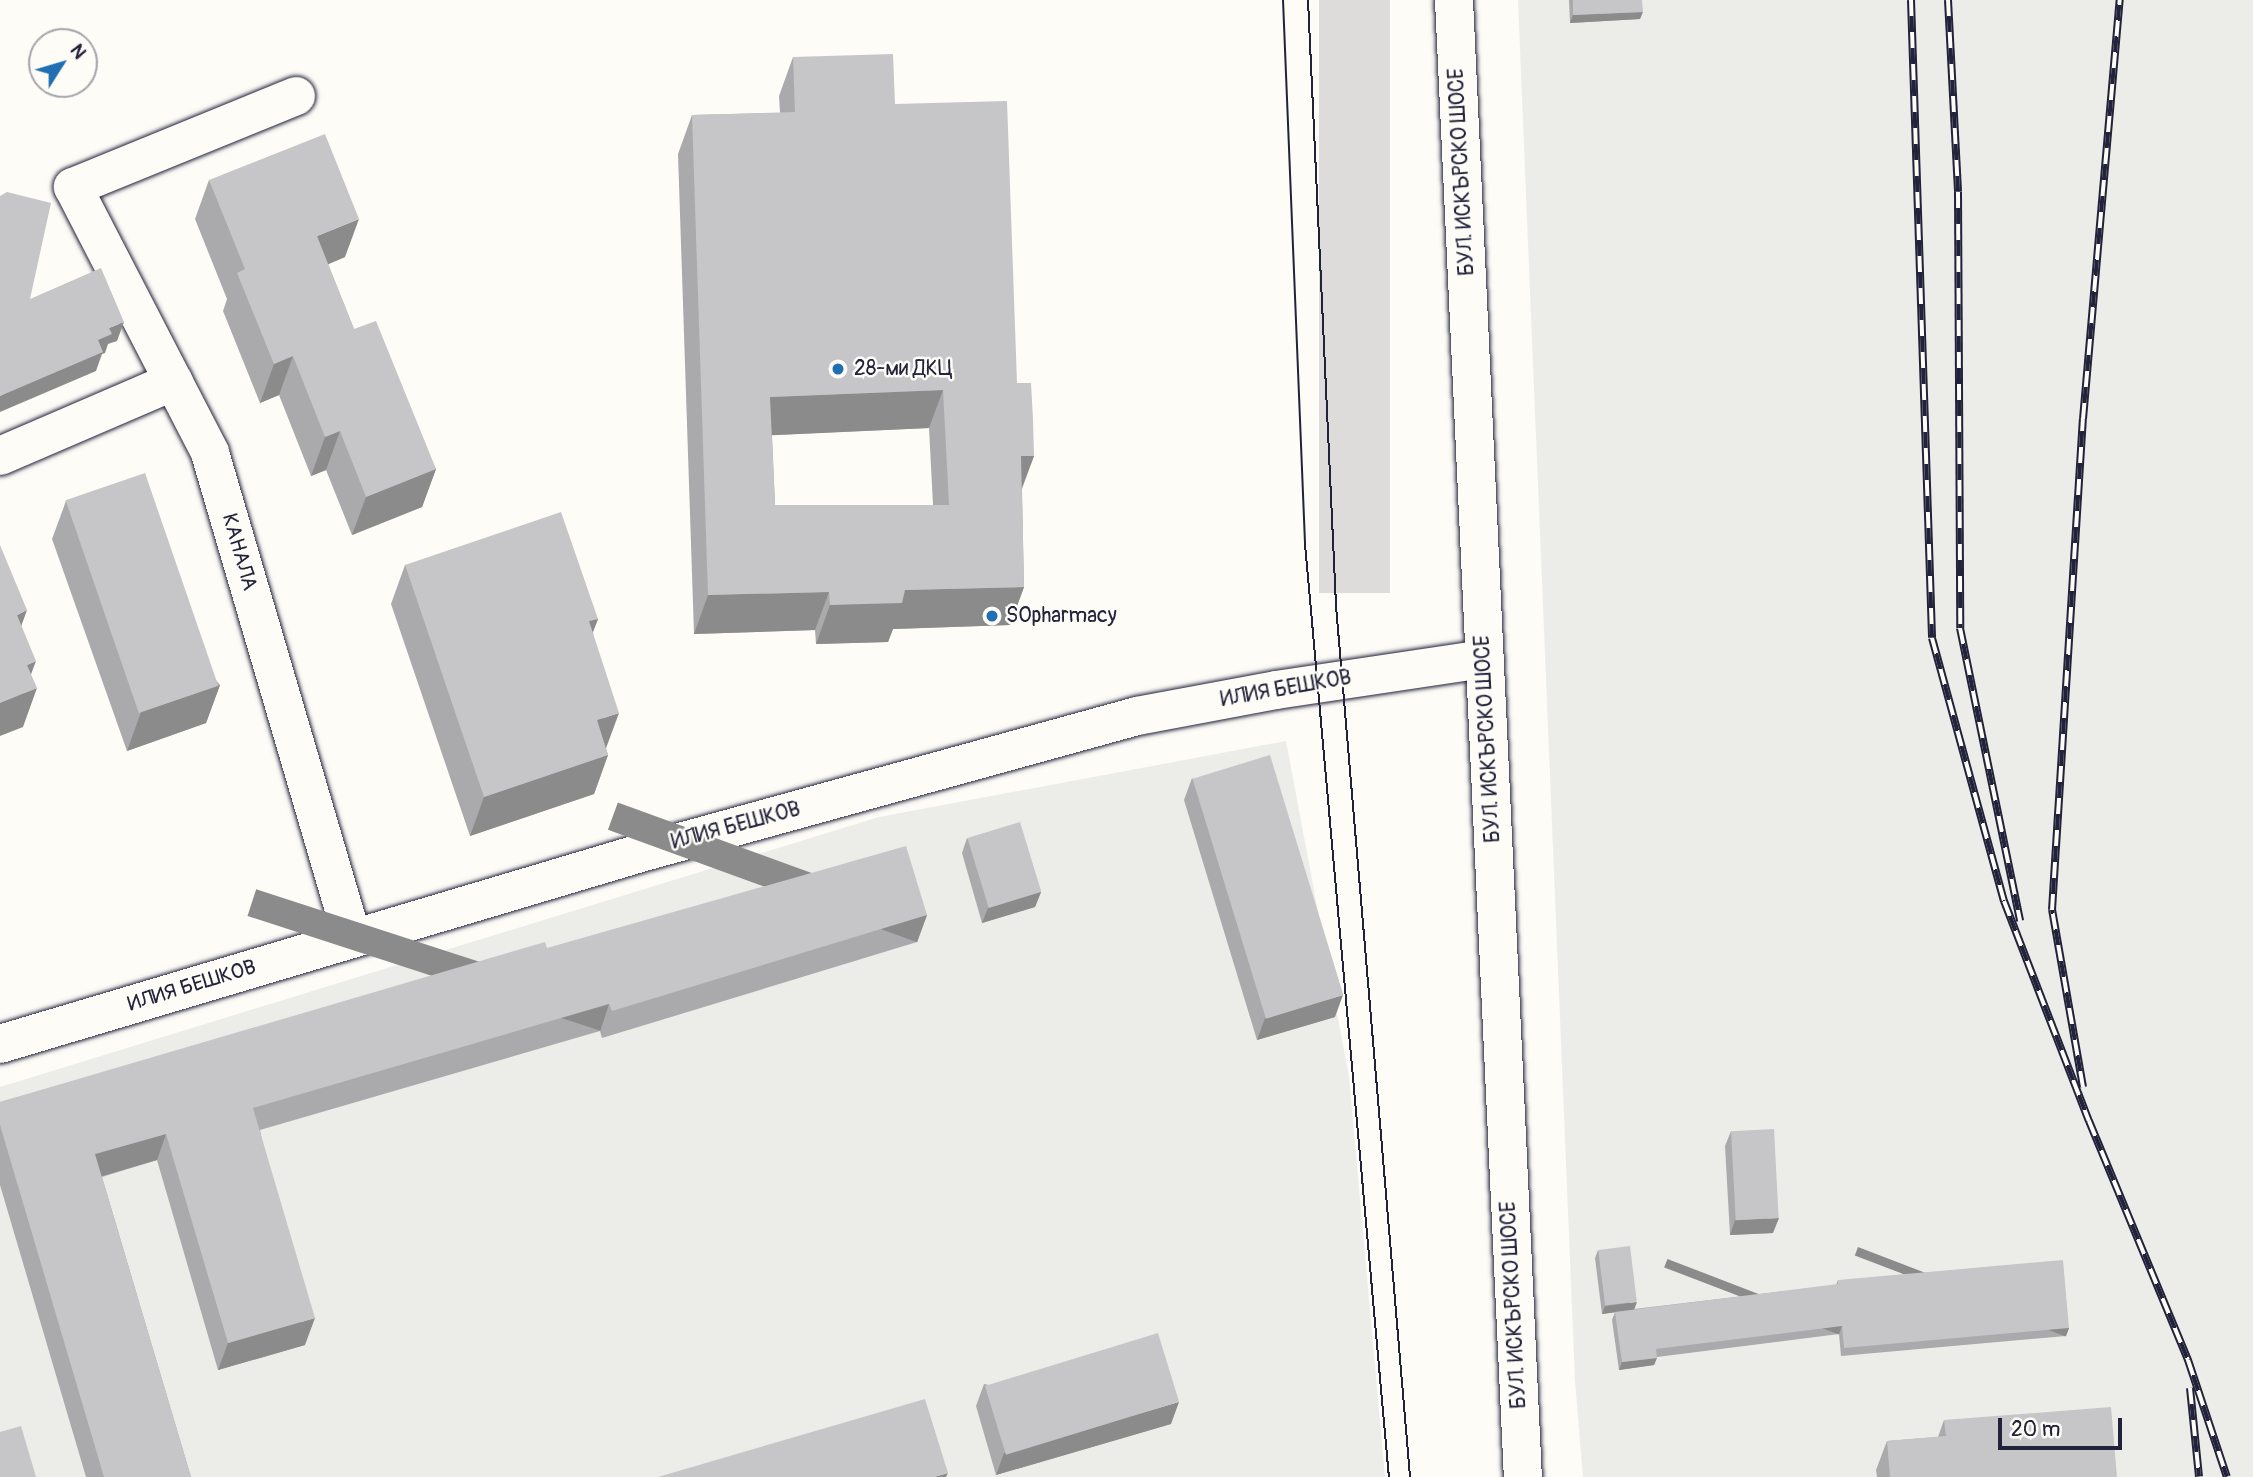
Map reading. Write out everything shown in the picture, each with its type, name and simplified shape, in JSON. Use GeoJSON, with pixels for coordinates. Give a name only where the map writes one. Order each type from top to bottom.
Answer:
{"type":"FeatureCollection","features":[{"type":"Feature","properties":{"kind":"street","name":"БУЛ. ИСКЪРСКО ШОСЕ"},"geometry":{"type":"LineString","coordinates":[[1454,0],[1523,1477]]}},
{"type":"Feature","properties":{"kind":"street","name":"КАНАЛА"},"geometry":{"type":"LineString","coordinates":[[296,96],[73,187],[210,453],[352,937]]}},
{"type":"Feature","properties":{"kind":"street"},"geometry":{"type":"LineString","coordinates":[[0,456],[174,381]]}},
{"type":"Feature","properties":{"kind":"street","name":"ИЛИЯ БЕШКОВ"},"geometry":{"type":"LineString","coordinates":[[0,1044],[644,852],[1137,716],[1276,690],[1484,659]]}},
{"type":"Feature","properties":{"kind":"shaded area"},"geometry":{"type":"Polygon","coordinates":[[[1319,0],[1390,0],[1390,593],[1319,593],[1319,0]]]}},
{"type":"Feature","properties":{"kind":"shaded area"},"geometry":{"type":"Polygon","coordinates":[[[1518,0],[2253,0],[2253,1477],[1583,1477],[1575,1381],[1518,0]]]}},
{"type":"Feature","properties":{"kind":"shaded area"},"geometry":{"type":"Polygon","coordinates":[[[1286,741],[1349,1077],[1385,1477],[0,1477],[0,1087],[879,817],[1286,741]]]}},
{"type":"Feature","properties":{"kind":"building"},"geometry":{"type":"Polygon","coordinates":[[[1573,0],[1642,0],[1643,12],[1573,15],[1573,0]]]}},
{"type":"Feature","properties":{"kind":"building","name":"28-ми ДКЦ"},"geometry":{"type":"Polygon","coordinates":[[[893,54],[895,104],[1007,101],[1017,383],[1031,383],[1033,419],[1034,456],[1021,456],[1024,587],[905,590],[902,603],[830,605],[829,592],[708,595],[692,115],[795,112],[793,57],[893,54]],[[943,390],[770,397],[775,505],[949,505],[943,390]]]}},
{"type":"Feature","properties":{"kind":"building"},"geometry":{"type":"Polygon","coordinates":[[[325,134],[359,219],[317,236],[354,329],[376,321],[436,469],[366,497],[340,431],[325,437],[293,356],[274,364],[237,273],[245,269],[209,180],[325,134]]]}},
{"type":"Feature","properties":{"kind":"building"},"geometry":{"type":"Polygon","coordinates":[[[7,192],[51,203],[30,299],[101,268],[124,322],[109,328],[112,334],[98,340],[103,352],[0,396],[0,196],[7,192]]]}},
{"type":"Feature","properties":{"kind":"building"},"geometry":{"type":"Polygon","coordinates":[[[145,473],[218,686],[139,713],[66,500],[145,473]]]}},
{"type":"Feature","properties":{"kind":"building"},"geometry":{"type":"Polygon","coordinates":[[[561,512],[598,619],[589,621],[619,713],[597,720],[608,755],[484,797],[405,565],[561,512]]]}},
{"type":"Feature","properties":{"kind":"building"},"geometry":{"type":"Polygon","coordinates":[[[0,545],[27,610],[17,615],[36,661],[27,665],[37,688],[0,703],[0,545]]]}},
{"type":"Feature","properties":{"kind":"building"},"geometry":{"type":"Polygon","coordinates":[[[1270,755],[1343,995],[1266,1019],[1193,779],[1270,755]]]}},
{"type":"Feature","properties":{"kind":"building"},"geometry":{"type":"Polygon","coordinates":[[[1020,822],[1041,892],[989,908],[967,838],[1020,822]]]}},
{"type":"Feature","properties":{"kind":"building"},"geometry":{"type":"Polygon","coordinates":[[[906,846],[927,915],[612,1011],[609,1004],[253,1108],[315,1318],[228,1343],[166,1134],[95,1154],[191,1477],[104,1477],[0,1125],[0,1102],[545,942],[547,948],[906,846]]]}},
{"type":"Feature","properties":{"kind":"building"},"geometry":{"type":"Polygon","coordinates":[[[1774,1129],[1779,1218],[1736,1220],[1731,1131],[1774,1129]]]}},
{"type":"Feature","properties":{"kind":"building"},"geometry":{"type":"Polygon","coordinates":[[[1630,1246],[1637,1302],[1605,1305],[1598,1250],[1630,1246]]]}},
{"type":"Feature","properties":{"kind":"building"},"geometry":{"type":"Polygon","coordinates":[[[2063,1260],[2069,1328],[1844,1348],[1842,1326],[1656,1349],[1657,1358],[1622,1362],[1615,1312],[1838,1284],[1838,1280],[2063,1260]]]}},
{"type":"Feature","properties":{"kind":"building"},"geometry":{"type":"Polygon","coordinates":[[[1158,1333],[1179,1402],[1006,1455],[985,1386],[1158,1333]]]}},
{"type":"Feature","properties":{"kind":"building"},"geometry":{"type":"Polygon","coordinates":[[[925,1399],[948,1473],[934,1477],[658,1477],[925,1399]]]}},
{"type":"Feature","properties":{"kind":"building"},"geometry":{"type":"Polygon","coordinates":[[[2111,1407],[2117,1477],[1890,1477],[1887,1441],[1946,1436],[1944,1420],[2111,1407]]]}},
{"type":"Feature","properties":{"kind":"building"},"geometry":{"type":"Polygon","coordinates":[[[21,1426],[36,1477],[0,1477],[0,1432],[21,1426]]]}},
{"type":"Feature","properties":{"kind":"tram line"},"geometry":{"type":"LineString","coordinates":[[1283,0],[1305,544],[1389,1477]]}},
{"type":"Feature","properties":{"kind":"tram line"},"geometry":{"type":"LineString","coordinates":[[1308,0],[1336,606],[1410,1477]]}},
{"type":"Feature","properties":{"kind":"railway"},"geometry":{"type":"LineString","coordinates":[[1911,0],[1932,638],[2004,901],[2089,1121],[2188,1360],[2227,1477]]}},
{"type":"Feature","properties":{"kind":"railway"},"geometry":{"type":"LineString","coordinates":[[1948,0],[1958,192],[1960,628],[2020,921]]}},
{"type":"Feature","properties":{"kind":"railway"},"geometry":{"type":"LineString","coordinates":[[2083,1087],[2052,910],[2083,419],[2120,0]]}},
{"type":"Feature","properties":{"kind":"railway"},"geometry":{"type":"LineString","coordinates":[[2190,1388],[2199,1477]]}},
{"type":"Feature","properties":{"kind":"place","name":"28-ми ДКЦ"},"geometry":{"type":"Point","coordinates":[838,369]}},
{"type":"Feature","properties":{"kind":"place","name":"SOpharmacy"},"geometry":{"type":"Point","coordinates":[992,616]}}]}
